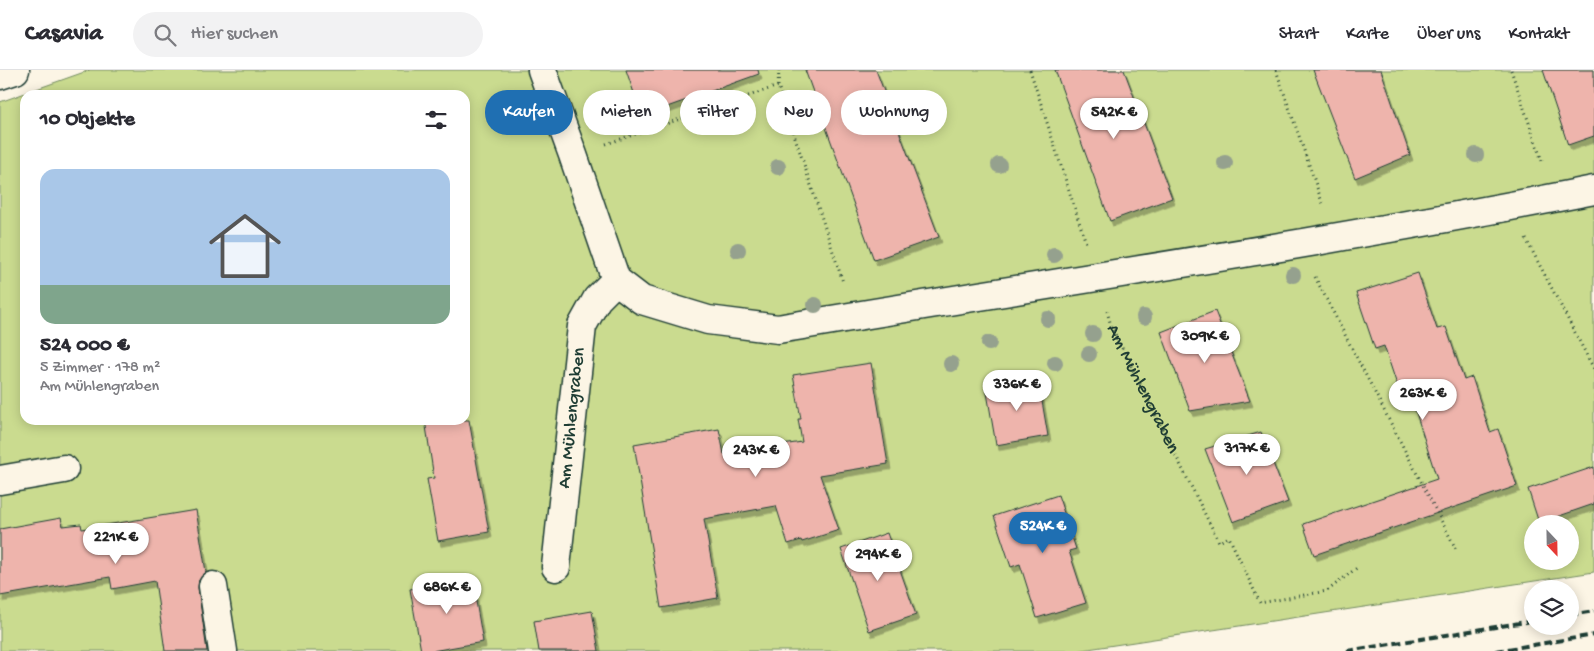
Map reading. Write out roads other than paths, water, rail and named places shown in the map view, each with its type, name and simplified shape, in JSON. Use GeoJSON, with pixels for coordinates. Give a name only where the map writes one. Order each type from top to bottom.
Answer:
{"type":"FeatureCollection","features":[{"type":"Feature","properties":{"kind":"street"},"geometry":{"type":"LineString","coordinates":[[0,75],[15,70]]}},
{"type":"Feature","properties":{"kind":"street"},"geometry":{"type":"LineString","coordinates":[[542,70],[616,280],[642,300],[708,320],[778,329],[1335,239],[1594,190]]}},
{"type":"Feature","properties":{"kind":"street","name":"Am Mühlengraben"},"geometry":{"type":"LineString","coordinates":[[556,567],[582,326],[597,299],[616,280]]}},
{"type":"Feature","properties":{"kind":"street"},"geometry":{"type":"LineString","coordinates":[[0,480],[64,469]]}},
{"type":"Feature","properties":{"kind":"street"},"geometry":{"type":"LineString","coordinates":[[213,586],[223,651]]}},
{"type":"Feature","properties":{"kind":"railway"},"geometry":{"type":"LineString","coordinates":[[1579,614],[1594,611]]}},
{"type":"Feature","properties":{"kind":"railway"},"geometry":{"type":"LineString","coordinates":[[1347,651],[1524,622]]}},
{"type":"Feature","properties":{"kind":"railway"},"geometry":{"type":"LineString","coordinates":[[1496,651],[1594,635]]}}]}
